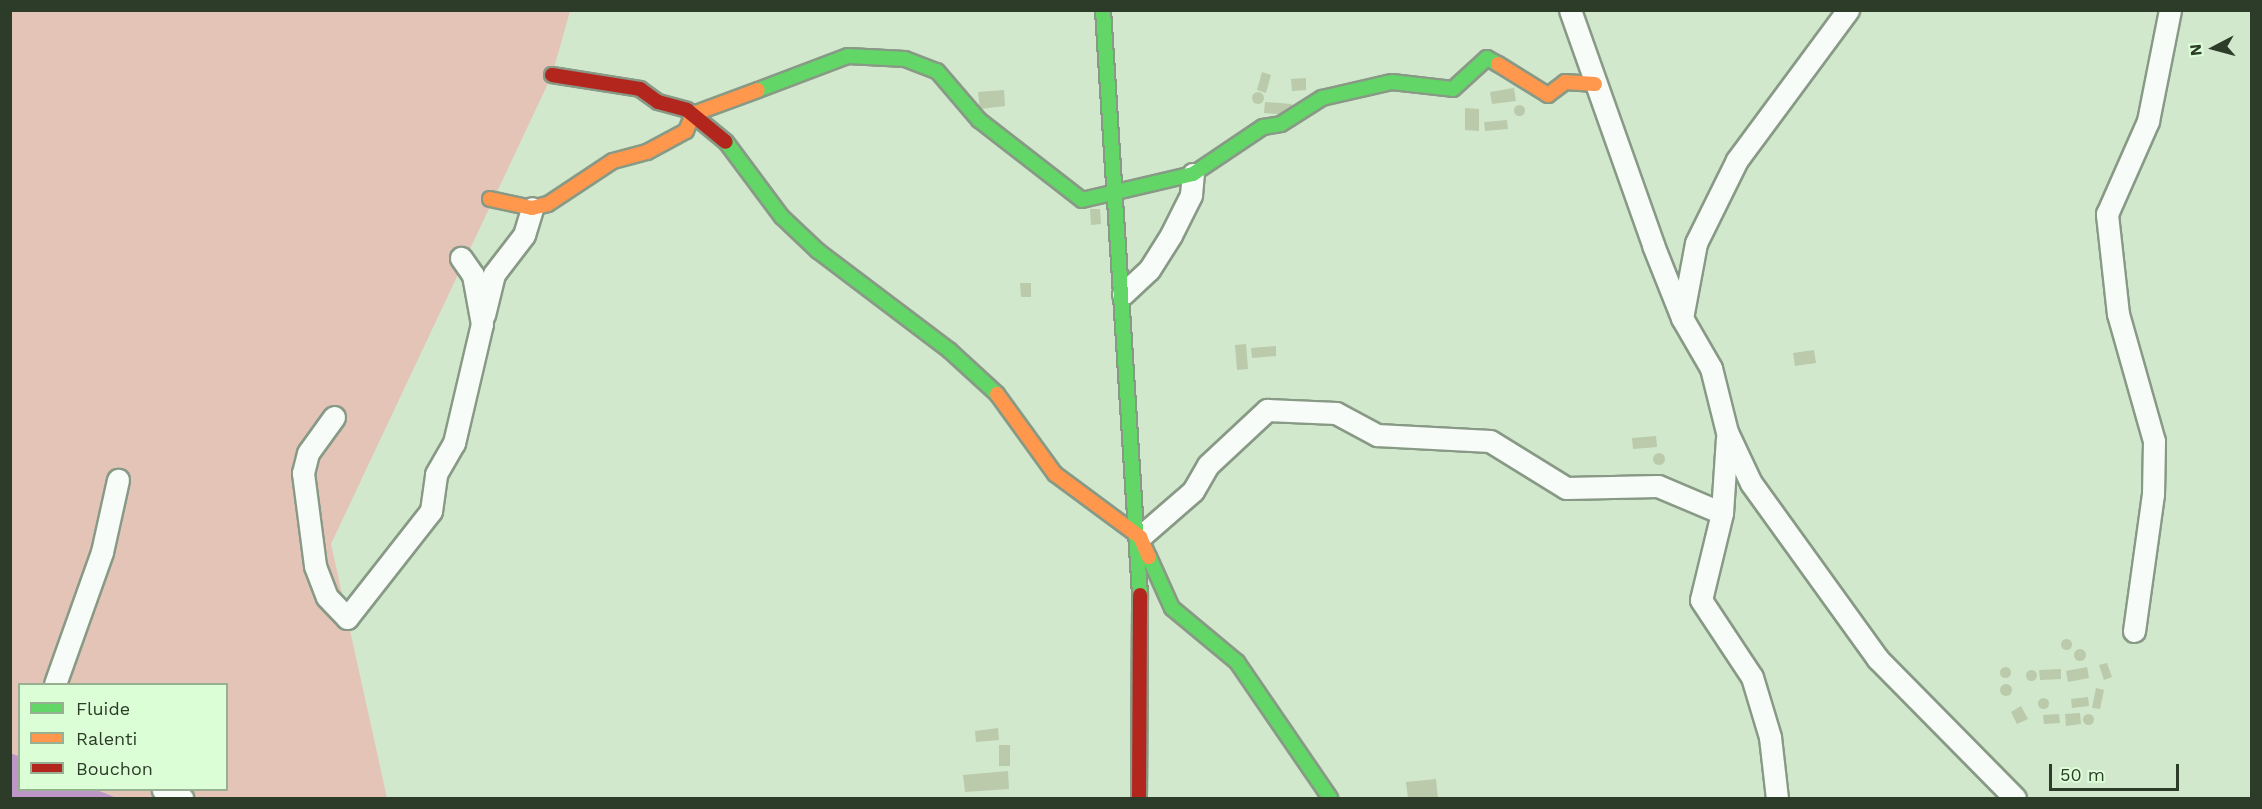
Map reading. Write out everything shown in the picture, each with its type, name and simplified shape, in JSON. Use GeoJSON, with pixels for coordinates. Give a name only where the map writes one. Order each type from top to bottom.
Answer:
{"type":"FeatureCollection","features":[{"type":"Feature","properties":{"kind":"street"},"geometry":{"type":"LineString","coordinates":[[1103,10],[1140,537],[1139,798]]}},
{"type":"Feature","properties":{"kind":"street"},"geometry":{"type":"LineString","coordinates":[[1570,10],[1682,318],[1711,368],[1727,432],[1751,483],[1878,659],[2015,798]]}},
{"type":"Feature","properties":{"kind":"street"},"geometry":{"type":"LineString","coordinates":[[1682,318],[1696,243],[1737,160],[1848,10]]}},
{"type":"Feature","properties":{"kind":"street"},"geometry":{"type":"LineString","coordinates":[[2134,631],[2153,494],[2154,441],[2118,314],[2107,214],[2148,121],[2170,10]]}},
{"type":"Feature","properties":{"kind":"street"},"geometry":{"type":"LineString","coordinates":[[490,199],[532,207],[566,194],[613,161],[647,152],[686,131],[693,114],[793,80],[829,59],[905,59],[938,71],[979,120],[1082,200],[1115,195],[1193,174],[1263,127],[1281,124],[1322,98],[1392,82],[1453,89],[1487,58],[1548,95],[1565,82],[1595,84]]}},
{"type":"Feature","properties":{"kind":"street"},"geometry":{"type":"LineString","coordinates":[[552,75],[640,89],[658,102],[693,114],[730,146],[782,217],[818,251],[949,350],[1008,405],[1055,474],[1140,537],[1172,608],[1238,662],[1330,798]]}},
{"type":"Feature","properties":{"kind":"street"},"geometry":{"type":"LineString","coordinates":[[1123,294],[1149,270],[1171,235],[1191,195],[1193,174]]}},
{"type":"Feature","properties":{"kind":"street"},"geometry":{"type":"LineString","coordinates":[[334,417],[308,453],[303,473],[315,566],[327,597],[347,618],[431,511],[436,474],[454,443],[494,274],[524,235],[532,207]]}},
{"type":"Feature","properties":{"kind":"street"},"geometry":{"type":"LineString","coordinates":[[461,258],[473,275],[482,324]]}},
{"type":"Feature","properties":{"kind":"street"},"geometry":{"type":"LineString","coordinates":[[1140,537],[1193,491],[1208,465],[1239,435],[1267,410],[1281,408],[1336,413],[1377,435],[1490,441],[1566,488],[1658,486],[1722,513]]}},
{"type":"Feature","properties":{"kind":"street"},"geometry":{"type":"LineString","coordinates":[[1727,432],[1722,513],[1701,600],[1752,677],[1770,737],[1777,798]]}},
{"type":"Feature","properties":{"kind":"street"},"geometry":{"type":"LineString","coordinates":[[55,683],[102,552],[118,480]]}},
{"type":"Feature","properties":{"kind":"street"},"geometry":{"type":"LineString","coordinates":[[167,791],[182,798]]}},
{"type":"Feature","properties":{"kind":"shaded area"},"geometry":{"type":"Polygon","coordinates":[[[11,11],[570,11],[552,75],[331,544],[387,798],[117,798],[100,791],[228,791],[228,683],[18,683],[18,756],[11,753],[11,11]]]}},
{"type":"Feature","properties":{"kind":"shaded area"},"geometry":{"type":"Polygon","coordinates":[[[10,753],[18,756],[18,791],[100,791],[117,798],[11,798],[10,753]]]}},
{"type":"Feature","properties":{"kind":"building"},"geometry":{"type":"Polygon","coordinates":[[[1262,72],[1271,75],[1266,93],[1257,90],[1262,72]]]}},
{"type":"Feature","properties":{"kind":"building"},"geometry":{"type":"Polygon","coordinates":[[[1306,78],[1306,90],[1292,91],[1291,79],[1306,78]]]}},
{"type":"Feature","properties":{"kind":"building"},"geometry":{"type":"Polygon","coordinates":[[[1514,88],[1516,101],[1492,104],[1490,92],[1514,88]]]}},
{"type":"Feature","properties":{"kind":"building"},"geometry":{"type":"Polygon","coordinates":[[[1004,90],[1005,106],[980,109],[978,92],[1004,90]]]}},
{"type":"Feature","properties":{"kind":"building"},"geometry":{"type":"Polygon","coordinates":[[[1258,92],[1264,98],[1258,104],[1252,98],[1258,92]]]}},
{"type":"Feature","properties":{"kind":"building"},"geometry":{"type":"Polygon","coordinates":[[[1265,102],[1292,104],[1291,115],[1264,113],[1265,102]]]}},
{"type":"Feature","properties":{"kind":"building"},"geometry":{"type":"Polygon","coordinates":[[[1519,105],[1523,106],[1523,114],[1519,115],[1515,114],[1514,110],[1515,106],[1519,105]]]}},
{"type":"Feature","properties":{"kind":"building"},"geometry":{"type":"Polygon","coordinates":[[[1465,108],[1479,109],[1479,131],[1465,130],[1465,108]]]}},
{"type":"Feature","properties":{"kind":"building"},"geometry":{"type":"Polygon","coordinates":[[[1507,120],[1508,129],[1485,131],[1484,122],[1507,120]]]}},
{"type":"Feature","properties":{"kind":"building"},"geometry":{"type":"Polygon","coordinates":[[[1090,209],[1100,209],[1101,224],[1091,225],[1090,209]]]}},
{"type":"Feature","properties":{"kind":"building"},"geometry":{"type":"Polygon","coordinates":[[[1020,283],[1031,283],[1031,297],[1021,297],[1020,283]]]}},
{"type":"Feature","properties":{"kind":"building"},"geometry":{"type":"Polygon","coordinates":[[[1246,344],[1248,369],[1237,370],[1235,345],[1246,344]]]}},
{"type":"Feature","properties":{"kind":"building"},"geometry":{"type":"Polygon","coordinates":[[[1276,346],[1276,356],[1252,358],[1251,348],[1276,346]]]}},
{"type":"Feature","properties":{"kind":"building"},"geometry":{"type":"Polygon","coordinates":[[[1814,350],[1816,363],[1795,366],[1793,353],[1814,350]]]}},
{"type":"Feature","properties":{"kind":"building"},"geometry":{"type":"Polygon","coordinates":[[[1656,436],[1657,447],[1633,449],[1632,438],[1656,436]]]}},
{"type":"Feature","properties":{"kind":"building"},"geometry":{"type":"Polygon","coordinates":[[[1659,453],[1665,459],[1659,465],[1653,459],[1659,453]]]}},
{"type":"Feature","properties":{"kind":"building"},"geometry":{"type":"Polygon","coordinates":[[[2066,638],[2072,644],[2066,650],[2060,644],[2066,638]]]}},
{"type":"Feature","properties":{"kind":"building"},"geometry":{"type":"Polygon","coordinates":[[[2080,649],[2086,655],[2080,661],[2074,655],[2080,649]]]}},
{"type":"Feature","properties":{"kind":"building"},"geometry":{"type":"Polygon","coordinates":[[[2107,663],[2112,677],[2104,680],[2099,665],[2107,663]]]}},
{"type":"Feature","properties":{"kind":"building"},"geometry":{"type":"Polygon","coordinates":[[[2005,666],[2011,672],[2005,678],[1999,672],[2005,666]]]}},
{"type":"Feature","properties":{"kind":"building"},"geometry":{"type":"Polygon","coordinates":[[[2087,667],[2089,678],[2068,682],[2066,671],[2087,667]]]}},
{"type":"Feature","properties":{"kind":"building"},"geometry":{"type":"Polygon","coordinates":[[[2061,669],[2061,679],[2040,680],[2039,670],[2061,669]]]}},
{"type":"Feature","properties":{"kind":"building"},"geometry":{"type":"Polygon","coordinates":[[[2031,670],[2035,671],[2035,679],[2031,680],[2027,679],[2026,675],[2027,671],[2031,670]]]}},
{"type":"Feature","properties":{"kind":"building"},"geometry":{"type":"Polygon","coordinates":[[[2006,684],[2012,690],[2006,696],[2000,690],[2006,684]]]}},
{"type":"Feature","properties":{"kind":"building"},"geometry":{"type":"Polygon","coordinates":[[[2096,688],[2104,690],[2100,709],[2092,708],[2096,688]]]}},
{"type":"Feature","properties":{"kind":"building"},"geometry":{"type":"Polygon","coordinates":[[[2043,697],[2049,703],[2043,709],[2037,703],[2043,697]]]}},
{"type":"Feature","properties":{"kind":"building"},"geometry":{"type":"Polygon","coordinates":[[[2088,697],[2089,706],[2072,708],[2071,699],[2088,697]]]}},
{"type":"Feature","properties":{"kind":"building"},"geometry":{"type":"Polygon","coordinates":[[[2021,706],[2028,719],[2017,724],[2011,712],[2021,706]]]}},
{"type":"Feature","properties":{"kind":"building"},"geometry":{"type":"Polygon","coordinates":[[[2080,713],[2081,724],[2066,726],[2065,714],[2080,713]]]}},
{"type":"Feature","properties":{"kind":"building"},"geometry":{"type":"Polygon","coordinates":[[[2059,714],[2060,723],[2044,724],[2043,715],[2059,714]]]}},
{"type":"Feature","properties":{"kind":"building"},"geometry":{"type":"Polygon","coordinates":[[[2088,714],[2092,715],[2092,723],[2088,724],[2084,723],[2083,719],[2084,715],[2088,714]]]}},
{"type":"Feature","properties":{"kind":"building"},"geometry":{"type":"Polygon","coordinates":[[[998,728],[999,740],[976,742],[975,731],[998,728]]]}},
{"type":"Feature","properties":{"kind":"building"},"geometry":{"type":"Polygon","coordinates":[[[999,745],[1010,745],[1010,766],[999,766],[999,745]]]}},
{"type":"Feature","properties":{"kind":"building"},"geometry":{"type":"Polygon","coordinates":[[[1008,771],[1009,789],[965,792],[963,775],[1008,771]]]}},
{"type":"Feature","properties":{"kind":"building"},"geometry":{"type":"Polygon","coordinates":[[[1436,779],[1438,798],[1408,798],[1406,782],[1436,779]]]}},
{"type":"Feature","properties":{"kind":"traffic: fast"},"geometry":{"type":"LineString","coordinates":[[1103,10],[1140,595]]}},
{"type":"Feature","properties":{"kind":"traffic: fast"},"geometry":{"type":"LineString","coordinates":[[758,90],[848,56],[905,59],[937,71],[979,120],[1082,200],[1193,174],[1263,127],[1281,124],[1322,98],[1392,82],[1453,89],[1487,58],[1498,64]]}},
{"type":"Feature","properties":{"kind":"traffic: fast"},"geometry":{"type":"LineString","coordinates":[[726,142],[782,217],[818,251],[949,350],[997,394]]}},
{"type":"Feature","properties":{"kind":"traffic: fast"},"geometry":{"type":"LineString","coordinates":[[1149,557],[1172,608],[1237,662],[1330,798]]}},
{"type":"Feature","properties":{"kind":"traffic: slow"},"geometry":{"type":"LineString","coordinates":[[1498,64],[1548,95],[1565,82],[1595,84]]}},
{"type":"Feature","properties":{"kind":"traffic: slow"},"geometry":{"type":"LineString","coordinates":[[490,199],[532,208],[548,204],[613,161],[647,152],[686,131],[693,114],[758,90]]}},
{"type":"Feature","properties":{"kind":"traffic: slow"},"geometry":{"type":"LineString","coordinates":[[997,394],[1055,474],[1140,537],[1149,557]]}},
{"type":"Feature","properties":{"kind":"traffic: jam"},"geometry":{"type":"LineString","coordinates":[[552,75],[640,89],[658,102],[687,110],[726,142]]}},
{"type":"Feature","properties":{"kind":"traffic: jam"},"geometry":{"type":"LineString","coordinates":[[1139,798],[1140,595]]}}]}
